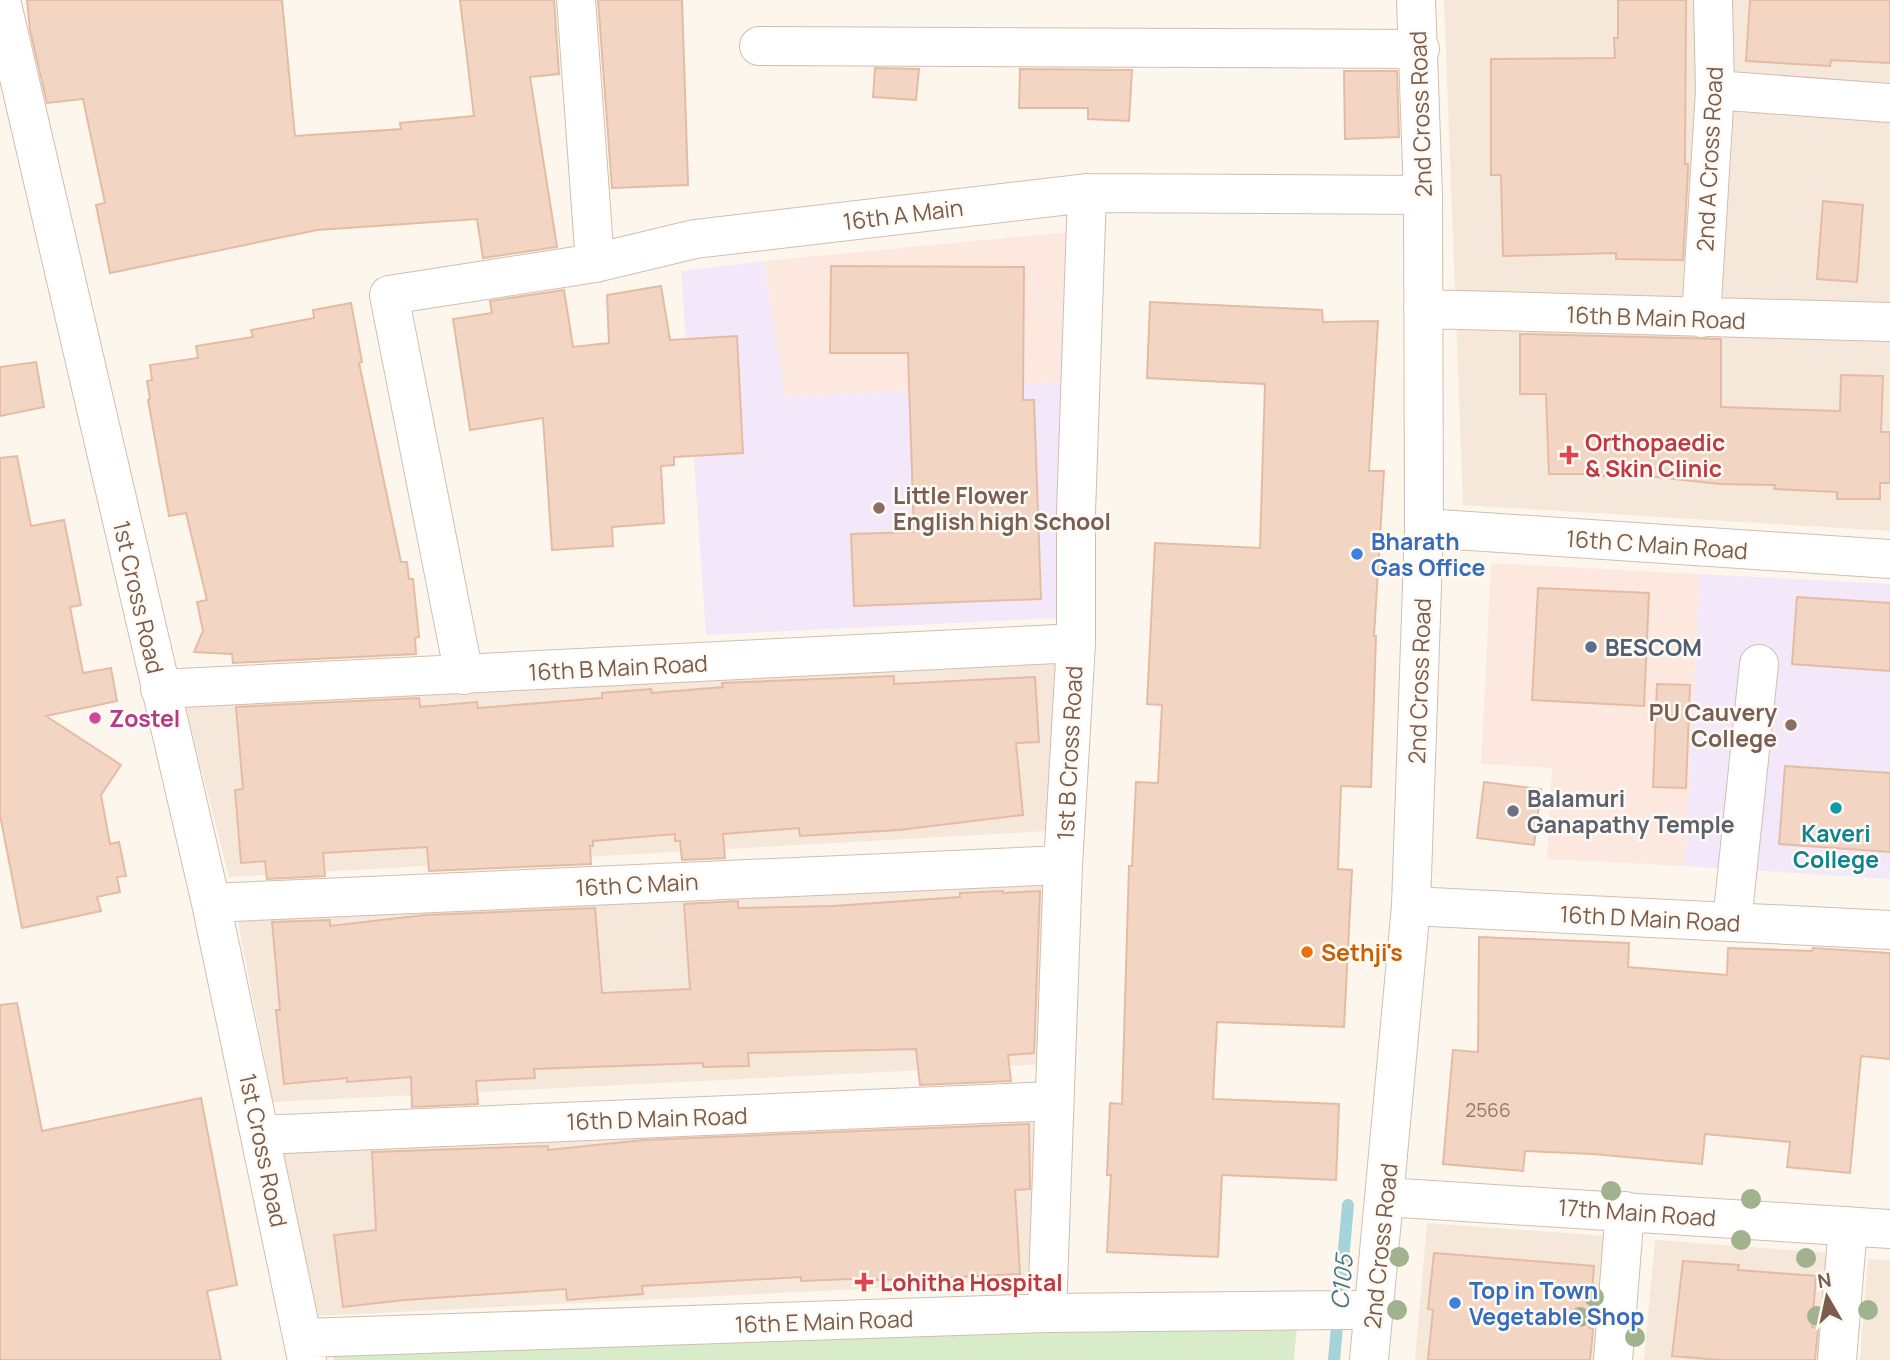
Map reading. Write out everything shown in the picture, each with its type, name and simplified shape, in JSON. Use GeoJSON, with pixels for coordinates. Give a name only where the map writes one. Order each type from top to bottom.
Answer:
{"type":"FeatureCollection","features":[{"type":"Feature","properties":{"kind":"street","name":"1st Cross Road"},"geometry":{"type":"LineString","coordinates":[[1,0],[211,903],[305,1349]]}},
{"type":"Feature","properties":{"kind":"street"},"geometry":{"type":"LineString","coordinates":[[576,0],[595,262]]}},
{"type":"Feature","properties":{"kind":"street","name":"2nd Cross Road"},"geometry":{"type":"LineString","coordinates":[[1369,1360],[1359,1309],[1385,1197],[1411,906],[1424,528],[1423,195],[1416,0]]}},
{"type":"Feature","properties":{"kind":"street","name":"2nd A Cross Road"},"geometry":{"type":"LineString","coordinates":[[1701,318],[1715,90],[1713,0]]}},
{"type":"Feature","properties":{"kind":"street"},"geometry":{"type":"LineString","coordinates":[[759,47],[1419,49]]}},
{"type":"Feature","properties":{"kind":"street"},"geometry":{"type":"LineString","coordinates":[[1715,90],[1890,103]]}},
{"type":"Feature","properties":{"kind":"street","name":"16th A Main"},"geometry":{"type":"LineString","coordinates":[[464,675],[389,295],[595,262],[695,239],[1087,193],[1423,195]]}},
{"type":"Feature","properties":{"kind":"street","name":"1st B Cross Road"},"geometry":{"type":"LineString","coordinates":[[1047,1313],[1063,865],[1076,643],[1076,513],[1087,193]]}},
{"type":"Feature","properties":{"kind":"street","name":"16th B Main Road"},"geometry":{"type":"LineString","coordinates":[[1423,309],[1890,322]]}},
{"type":"Feature","properties":{"kind":"street","name":"16th C Main Road"},"geometry":{"type":"LineString","coordinates":[[1424,528],[1890,559]]}},
{"type":"Feature","properties":{"kind":"street","name":"16th B Main Road"},"geometry":{"type":"LineString","coordinates":[[160,689],[1076,643]]}},
{"type":"Feature","properties":{"kind":"street"},"geometry":{"type":"LineString","coordinates":[[1732,922],[1759,664]]}},
{"type":"Feature","properties":{"kind":"street","name":"16th C Main"},"geometry":{"type":"LineString","coordinates":[[211,903],[1063,865]]}},
{"type":"Feature","properties":{"kind":"street","name":"16th D Main Road"},"geometry":{"type":"LineString","coordinates":[[1411,906],[1890,930]]}},
{"type":"Feature","properties":{"kind":"street","name":"16th D Main Road"},"geometry":{"type":"LineString","coordinates":[[260,1135],[1054,1101]]}},
{"type":"Feature","properties":{"kind":"street","name":"17th Main Road"},"geometry":{"type":"LineString","coordinates":[[1385,1197],[1890,1229]]}},
{"type":"Feature","properties":{"kind":"street"},"geometry":{"type":"LineString","coordinates":[[1613,1360],[1625,1211]]}},
{"type":"Feature","properties":{"kind":"street"},"geometry":{"type":"LineString","coordinates":[[1837,1360],[1848,1226]]}},
{"type":"Feature","properties":{"kind":"street","name":"16th E Main Road"},"geometry":{"type":"LineString","coordinates":[[305,1349],[1047,1313],[1359,1309]]}},
{"type":"Feature","properties":{"kind":"shaded area"},"geometry":{"type":"Polygon","coordinates":[[[1444,0],[1890,0],[1890,531],[1463,505],[1444,0]]]}},
{"type":"Feature","properties":{"kind":"shaded area"},"geometry":{"type":"Polygon","coordinates":[[[1067,232],[1064,382],[784,397],[764,261],[1067,232]]]}},
{"type":"Feature","properties":{"kind":"shaded area","name":"Little Flower English high School"},"geometry":{"type":"Polygon","coordinates":[[[764,261],[785,397],[1064,382],[1058,618],[706,635],[681,271],[764,261]]]}},
{"type":"Feature","properties":{"kind":"shaded area"},"geometry":{"type":"Polygon","coordinates":[[[1491,563],[1700,574],[1685,866],[1547,859],[1552,768],[1481,764],[1491,563]]]}},
{"type":"Feature","properties":{"kind":"shaded area","name":"PU Cauvery College"},"geometry":{"type":"Polygon","coordinates":[[[1700,574],[1890,584],[1890,879],[1685,866],[1700,574]]]}},
{"type":"Feature","properties":{"kind":"shaded area"},"geometry":{"type":"Polygon","coordinates":[[[1062,662],[1047,831],[229,877],[184,701],[1062,662]]]}},
{"type":"Feature","properties":{"kind":"shaded area"},"geometry":{"type":"Polygon","coordinates":[[[1053,879],[1048,1064],[273,1102],[236,912],[1053,879]]]}},
{"type":"Feature","properties":{"kind":"shaded area"},"geometry":{"type":"Polygon","coordinates":[[[1043,1113],[1039,1280],[317,1316],[280,1142],[1043,1113]]]}},
{"type":"Feature","properties":{"kind":"shaded area"},"geometry":{"type":"Polygon","coordinates":[[[1427,1223],[1606,1236],[1596,1360],[1415,1360],[1427,1223]]]}},
{"type":"Feature","properties":{"kind":"shaded area"},"geometry":{"type":"Polygon","coordinates":[[[1655,1240],[1830,1253],[1821,1360],[1644,1360],[1655,1240]]]}},
{"type":"Feature","properties":{"kind":"shaded area"},"geometry":{"type":"Polygon","coordinates":[[[1868,1259],[1890,1260],[1890,1360],[1860,1360],[1868,1259]]]}},
{"type":"Feature","properties":{"kind":"green space"},"geometry":{"type":"Polygon","coordinates":[[[1297,1326],[1294,1360],[334,1360],[333,1350],[1297,1326]]]}},
{"type":"Feature","properties":{"kind":"building"},"geometry":{"type":"Polygon","coordinates":[[[27,0],[282,0],[295,136],[401,129],[400,123],[474,116],[460,0],[554,0],[559,74],[530,77],[557,247],[483,258],[477,219],[317,230],[110,273],[96,205],[105,203],[83,99],[47,103],[30,30],[27,0]]]}},
{"type":"Feature","properties":{"kind":"building"},"geometry":{"type":"Polygon","coordinates":[[[598,0],[682,0],[688,185],[612,188],[598,0]]]}},
{"type":"Feature","properties":{"kind":"building"},"geometry":{"type":"Polygon","coordinates":[[[1618,0],[1686,0],[1685,164],[1688,164],[1688,169],[1683,260],[1616,259],[1616,253],[1503,256],[1501,175],[1491,175],[1491,59],[1615,58],[1618,0]]]}},
{"type":"Feature","properties":{"kind":"building"},"geometry":{"type":"Polygon","coordinates":[[[1750,0],[1890,0],[1890,63],[1831,60],[1830,66],[1746,61],[1750,0]]]}},
{"type":"Feature","properties":{"kind":"building"},"geometry":{"type":"Polygon","coordinates":[[[875,68],[919,69],[916,100],[873,97],[875,68]]]}},
{"type":"Feature","properties":{"kind":"building"},"geometry":{"type":"Polygon","coordinates":[[[1020,69],[1132,70],[1129,121],[1088,119],[1088,108],[1019,108],[1020,69]]]}},
{"type":"Feature","properties":{"kind":"building"},"geometry":{"type":"Polygon","coordinates":[[[1344,71],[1397,71],[1399,137],[1345,139],[1344,71]]]}},
{"type":"Feature","properties":{"kind":"building"},"geometry":{"type":"Polygon","coordinates":[[[1823,201],[1863,205],[1857,282],[1817,279],[1823,201]]]}},
{"type":"Feature","properties":{"kind":"building"},"geometry":{"type":"Polygon","coordinates":[[[831,266],[1024,267],[1023,400],[1034,400],[1041,599],[854,606],[851,534],[914,532],[908,353],[830,353],[831,266]]]}},
{"type":"Feature","properties":{"kind":"building"},"geometry":{"type":"Polygon","coordinates":[[[661,286],[670,340],[737,336],[743,453],[674,457],[674,465],[661,466],[664,523],[612,527],[613,546],[552,550],[543,418],[470,430],[453,319],[492,313],[490,301],[564,290],[573,347],[609,343],[607,295],[661,286]]]}},
{"type":"Feature","properties":{"kind":"building"},"geometry":{"type":"Polygon","coordinates":[[[1150,302],[1322,310],[1323,322],[1378,321],[1369,471],[1384,471],[1374,636],[1371,787],[1341,786],[1338,869],[1352,870],[1344,1027],[1217,1022],[1213,1099],[1339,1104],[1336,1180],[1222,1175],[1218,1257],[1107,1252],[1111,1175],[1107,1175],[1110,1103],[1122,1104],[1129,866],[1132,866],[1136,782],[1158,783],[1162,705],[1147,704],[1155,543],[1260,548],[1265,384],[1147,378],[1150,302]]]}},
{"type":"Feature","properties":{"kind":"building"},"geometry":{"type":"Polygon","coordinates":[[[351,303],[362,362],[359,363],[401,562],[407,562],[409,579],[413,579],[419,637],[415,638],[416,654],[233,663],[232,654],[194,652],[203,631],[197,602],[207,600],[186,513],[169,516],[148,400],[147,381],[152,380],[150,365],[198,358],[196,346],[253,337],[251,330],[314,318],[313,310],[351,303]]]}},
{"type":"Feature","properties":{"kind":"building"},"geometry":{"type":"Polygon","coordinates":[[[1520,334],[1721,339],[1721,407],[1840,411],[1841,375],[1883,376],[1881,432],[1890,432],[1890,483],[1880,483],[1880,499],[1837,499],[1837,492],[1774,489],[1775,485],[1720,484],[1595,474],[1549,474],[1546,394],[1520,394],[1520,334]]]}},
{"type":"Feature","properties":{"kind":"building"},"geometry":{"type":"Polygon","coordinates":[[[36,362],[44,407],[0,416],[0,367],[36,362]]]}},
{"type":"Feature","properties":{"kind":"building"},"geometry":{"type":"Polygon","coordinates":[[[17,456],[31,526],[64,520],[81,605],[70,607],[83,673],[111,668],[117,701],[46,716],[121,765],[101,795],[110,844],[119,842],[126,876],[117,877],[120,892],[97,897],[101,911],[22,928],[0,815],[0,458],[17,456]]]}},
{"type":"Feature","properties":{"kind":"building","name":"BESCOM"},"geometry":{"type":"Polygon","coordinates":[[[1538,588],[1649,593],[1644,706],[1532,700],[1538,588]]]}},
{"type":"Feature","properties":{"kind":"building"},"geometry":{"type":"Polygon","coordinates":[[[1797,597],[1890,603],[1890,671],[1792,664],[1797,597]]]}},
{"type":"Feature","properties":{"kind":"building"},"geometry":{"type":"Polygon","coordinates":[[[894,676],[894,684],[1035,677],[1039,742],[1016,743],[1023,815],[899,830],[800,836],[799,828],[723,834],[725,858],[682,860],[680,841],[675,841],[675,834],[593,841],[593,846],[590,846],[591,864],[429,871],[427,847],[323,853],[325,876],[267,879],[265,861],[241,863],[235,790],[243,789],[236,707],[419,698],[420,707],[477,702],[478,708],[602,698],[602,693],[651,689],[652,693],[723,687],[722,683],[894,676]]]}},
{"type":"Feature","properties":{"kind":"building"},"geometry":{"type":"Polygon","coordinates":[[[1657,684],[1690,685],[1686,788],[1653,787],[1657,684]]]}},
{"type":"Feature","properties":{"kind":"building","name":"Kaveri College"},"geometry":{"type":"Polygon","coordinates":[[[1785,766],[1890,773],[1890,852],[1779,844],[1785,766]]]}},
{"type":"Feature","properties":{"kind":"building"},"geometry":{"type":"Polygon","coordinates":[[[1484,782],[1541,789],[1534,845],[1477,838],[1484,782]]]}},
{"type":"Feature","properties":{"kind":"building"},"geometry":{"type":"Polygon","coordinates":[[[1040,891],[1034,1053],[1008,1055],[1011,1081],[920,1085],[916,1049],[748,1053],[749,1066],[703,1067],[703,1063],[534,1069],[535,1078],[476,1081],[478,1104],[412,1107],[411,1077],[347,1082],[347,1078],[284,1084],[276,1010],[280,1010],[272,922],[330,920],[330,926],[425,915],[595,908],[602,993],[690,989],[684,904],[738,901],[738,908],[833,906],[960,897],[960,893],[1040,891]]]}},
{"type":"Feature","properties":{"kind":"building"},"geometry":{"type":"Polygon","coordinates":[[[1479,937],[1629,943],[1628,967],[1727,975],[1728,948],[1812,951],[1813,948],[1890,953],[1890,1059],[1861,1056],[1850,1173],[1787,1167],[1790,1142],[1705,1134],[1702,1164],[1525,1151],[1523,1171],[1443,1164],[1453,1050],[1478,1052],[1479,937]]]}},
{"type":"Feature","properties":{"kind":"building"},"geometry":{"type":"Polygon","coordinates":[[[17,1003],[42,1131],[201,1098],[237,1285],[207,1291],[221,1360],[0,1360],[0,1005],[17,1003]]]}},
{"type":"Feature","properties":{"kind":"building"},"geometry":{"type":"Polygon","coordinates":[[[1029,1124],[1030,1189],[1015,1190],[1020,1274],[876,1280],[801,1281],[801,1277],[642,1286],[643,1294],[567,1300],[566,1289],[343,1307],[334,1235],[376,1230],[372,1152],[548,1146],[548,1150],[644,1140],[1029,1124]]]}},
{"type":"Feature","properties":{"kind":"building"},"geometry":{"type":"Polygon","coordinates":[[[1434,1253],[1594,1266],[1589,1328],[1593,1329],[1590,1360],[1428,1360],[1433,1310],[1428,1309],[1434,1253]]]}},
{"type":"Feature","properties":{"kind":"building"},"geometry":{"type":"Polygon","coordinates":[[[1683,1261],[1739,1265],[1738,1270],[1816,1276],[1812,1327],[1818,1328],[1815,1360],[1720,1360],[1672,1356],[1683,1261]]]}},
{"type":"Feature","properties":{"kind":"waterway","name":"C105"},"geometry":{"type":"LineString","coordinates":[[1334,1360],[1348,1205]]}},
{"type":"Feature","properties":{"kind":"place","name":"Orthopaedic & Skin Clinic"},"geometry":{"type":"Point","coordinates":[1569,455]}},
{"type":"Feature","properties":{"kind":"place","name":"Little Flower English high School"},"geometry":{"type":"Point","coordinates":[879,508]}},
{"type":"Feature","properties":{"kind":"place","name":"Bharath Gas Office"},"geometry":{"type":"Point","coordinates":[1357,554]}},
{"type":"Feature","properties":{"kind":"place","name":"BESCOM"},"geometry":{"type":"Point","coordinates":[1591,647]}},
{"type":"Feature","properties":{"kind":"place","name":"Zostel"},"geometry":{"type":"Point","coordinates":[95,718]}},
{"type":"Feature","properties":{"kind":"place","name":"PU Cauvery College"},"geometry":{"type":"Point","coordinates":[1791,725]}},
{"type":"Feature","properties":{"kind":"place","name":"Kaveri College"},"geometry":{"type":"Point","coordinates":[1836,808]}},
{"type":"Feature","properties":{"kind":"place","name":"Balamuri Ganapathy Temple"},"geometry":{"type":"Point","coordinates":[1513,811]}},
{"type":"Feature","properties":{"kind":"place","name":"Sethji's"},"geometry":{"type":"Point","coordinates":[1307,952]}},
{"type":"Feature","properties":{"kind":"place","name":"Lohitha Hospital"},"geometry":{"type":"Point","coordinates":[864,1282]}},
{"type":"Feature","properties":{"kind":"place","name":"Top in Town Vegetable Shop"},"geometry":{"type":"Point","coordinates":[1455,1303]}}]}
